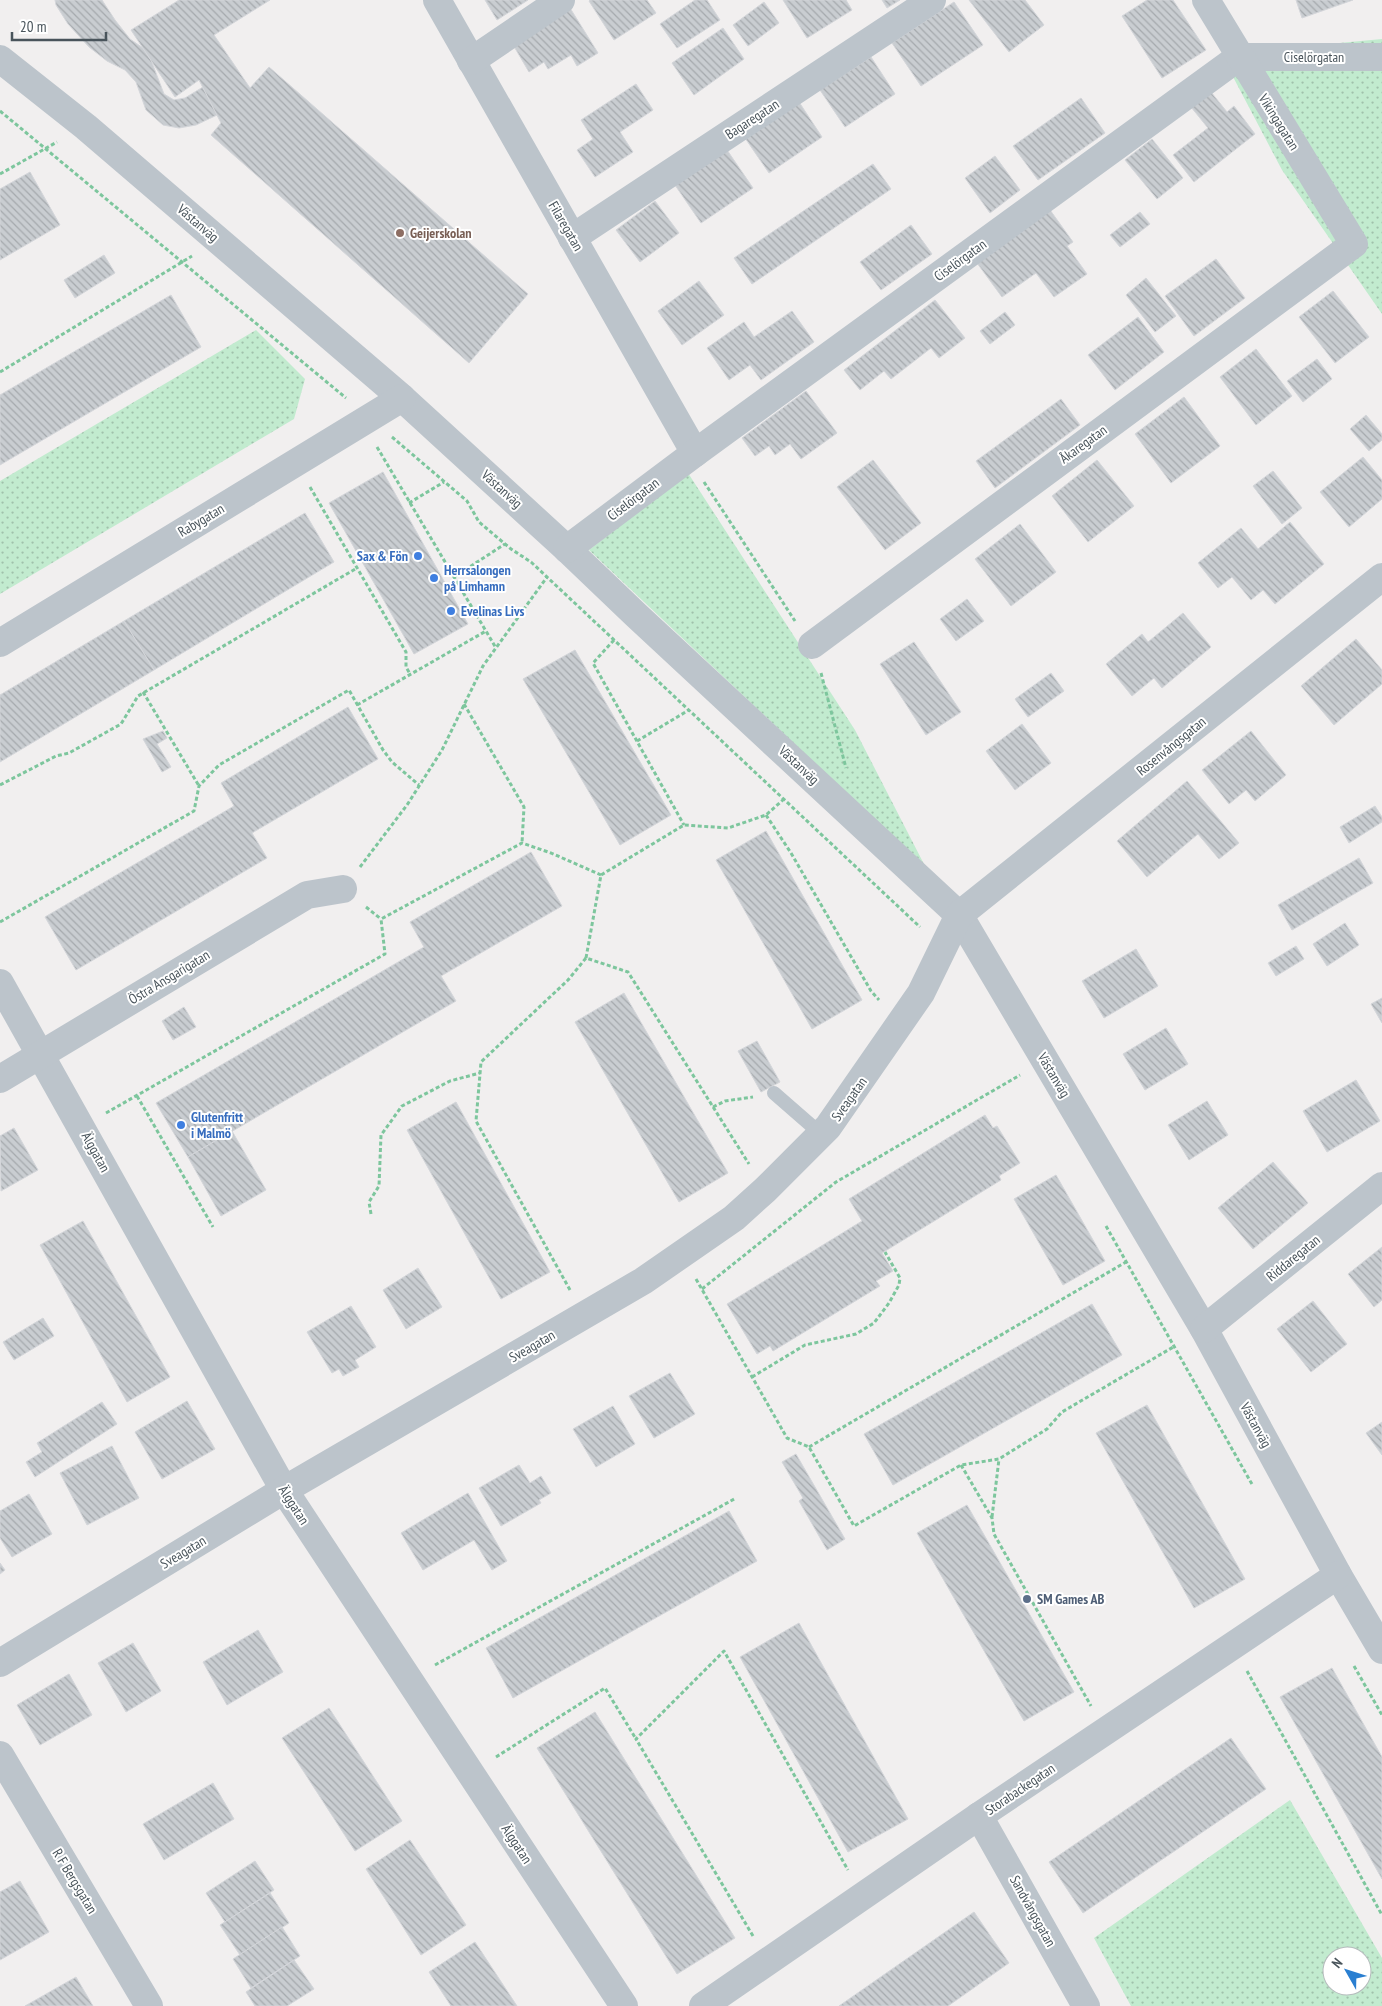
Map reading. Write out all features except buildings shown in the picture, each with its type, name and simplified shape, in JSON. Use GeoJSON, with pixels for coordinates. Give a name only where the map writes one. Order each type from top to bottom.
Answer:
{"type":"FeatureCollection","features":[{"type":"Feature","properties":{"kind":"street","name":"Filaregatan"},"geometry":{"type":"LineString","coordinates":[[437,0],[695,453]]}},
{"type":"Feature","properties":{"kind":"street"},"geometry":{"type":"LineString","coordinates":[[471,60],[561,0]]}},
{"type":"Feature","properties":{"kind":"street","name":"Bagaregatan"},"geometry":{"type":"LineString","coordinates":[[572,238],[932,0]]}},
{"type":"Feature","properties":{"kind":"street","name":"Vikingagatan"},"geometry":{"type":"LineString","coordinates":[[1206,0],[1354,244]]}},
{"type":"Feature","properties":{"kind":"street","name":"Ciselörgatan"},"geometry":{"type":"LineString","coordinates":[[567,549],[695,453],[1239,57],[1382,57]]}},
{"type":"Feature","properties":{"kind":"street","name":"Västanväg"},"geometry":{"type":"LineString","coordinates":[[0,59],[86,127],[402,398],[567,549],[959,915],[1204,1330],[1338,1575],[1382,1650]]}},
{"type":"Feature","properties":{"kind":"street","name":"Åkaregatan"},"geometry":{"type":"LineString","coordinates":[[812,645],[1354,244]]}},
{"type":"Feature","properties":{"kind":"street","name":"Rabygatan"},"geometry":{"type":"LineString","coordinates":[[0,643],[402,398]]}},
{"type":"Feature","properties":{"kind":"street","name":"Rosenvångsgatan"},"geometry":{"type":"LineString","coordinates":[[959,915],[1382,577]]}},
{"type":"Feature","properties":{"kind":"street","name":"Östra Ansgarigatan"},"geometry":{"type":"LineString","coordinates":[[0,1078],[307,896],[343,889]]}},
{"type":"Feature","properties":{"kind":"street","name":"Sveagatan"},"geometry":{"type":"LineString","coordinates":[[0,1664],[284,1490],[643,1281],[734,1218],[821,1134],[855,1090],[921,993],[959,915]]}},
{"type":"Feature","properties":{"kind":"street","name":"Älggatan"},"geometry":{"type":"LineString","coordinates":[[0,983],[41,1053],[284,1490],[624,2006]]}},
{"type":"Feature","properties":{"kind":"street","name":"Riddaregatan"},"geometry":{"type":"LineString","coordinates":[[1204,1330],[1382,1186]]}},
{"type":"Feature","properties":{"kind":"street","name":"Storabackegatan"},"geometry":{"type":"LineString","coordinates":[[703,2006],[979,1816],[1338,1575]]}},
{"type":"Feature","properties":{"kind":"street","name":"R F Bergsgatan"},"geometry":{"type":"LineString","coordinates":[[0,1755],[150,2006]]}},
{"type":"Feature","properties":{"kind":"street","name":"Sandvångsgatan"},"geometry":{"type":"LineString","coordinates":[[979,1816],[1086,2006]]}},
{"type":"Feature","properties":{"kind":"lane"},"geometry":{"type":"LineString","coordinates":[[774,1093],[821,1134]]}},
{"type":"Feature","properties":{"kind":"path"},"geometry":{"type":"LineString","coordinates":[[0,111],[182,262],[366,420],[467,501],[479,522],[505,544],[531,562],[942,948]]}},
{"type":"Feature","properties":{"kind":"path"},"geometry":{"type":"LineString","coordinates":[[0,174],[86,127]]}},
{"type":"Feature","properties":{"kind":"path"},"geometry":{"type":"LineString","coordinates":[[0,372],[218,240]]}},
{"type":"Feature","properties":{"kind":"path"},"geometry":{"type":"LineString","coordinates":[[366,420],[409,502],[496,648]]}},
{"type":"Feature","properties":{"kind":"path"},"geometry":{"type":"LineString","coordinates":[[296,463],[406,652],[406,667],[410,674]]}},
{"type":"Feature","properties":{"kind":"path"},"geometry":{"type":"LineString","coordinates":[[409,502],[444,482]]}},
{"type":"Feature","properties":{"kind":"path"},"geometry":{"type":"LineString","coordinates":[[454,577],[505,544]]}},
{"type":"Feature","properties":{"kind":"path"},"geometry":{"type":"LineString","coordinates":[[343,889],[407,805],[442,750],[483,666],[567,549]]}},
{"type":"Feature","properties":{"kind":"path"},"geometry":{"type":"LineString","coordinates":[[0,785],[56,756],[69,753],[121,724],[138,696],[143,692],[357,568]]}},
{"type":"Feature","properties":{"kind":"path"},"geometry":{"type":"LineString","coordinates":[[636,615],[593,663],[684,825]]}},
{"type":"Feature","properties":{"kind":"path"},"geometry":{"type":"LineString","coordinates":[[356,705],[486,631]]}},
{"type":"Feature","properties":{"kind":"path"},"geometry":{"type":"LineString","coordinates":[[0,922],[194,811],[199,786],[219,765],[348,690],[383,750],[392,762],[419,785]]}},
{"type":"Feature","properties":{"kind":"path"},"geometry":{"type":"LineString","coordinates":[[143,692],[199,786]]}},
{"type":"Feature","properties":{"kind":"path"},"geometry":{"type":"LineString","coordinates":[[464,704],[524,807],[522,843]]}},
{"type":"Feature","properties":{"kind":"path"},"geometry":{"type":"LineString","coordinates":[[637,741],[689,710]]}},
{"type":"Feature","properties":{"kind":"path"},"geometry":{"type":"LineString","coordinates":[[584,1316],[476,1121],[481,1062],[568,980],[586,958],[601,875],[684,825],[728,828],[766,815],[808,774]]}},
{"type":"Feature","properties":{"kind":"path"},"geometry":{"type":"LineString","coordinates":[[766,815],[791,853],[871,990],[900,1022]]}},
{"type":"Feature","properties":{"kind":"path"},"geometry":{"type":"LineString","coordinates":[[82,1127],[386,954],[381,919],[522,843],[551,853],[601,875]]}},
{"type":"Feature","properties":{"kind":"path"},"geometry":{"type":"LineString","coordinates":[[586,958],[628,972],[765,1190]]}},
{"type":"Feature","properties":{"kind":"path"},"geometry":{"type":"LineString","coordinates":[[371,1214],[369,1202],[379,1186],[381,1135],[402,1106],[450,1081],[480,1072]]}},
{"type":"Feature","properties":{"kind":"path"},"geometry":{"type":"LineString","coordinates":[[702,1289],[836,1182],[1020,1075]]}},
{"type":"Feature","properties":{"kind":"path"},"geometry":{"type":"LineString","coordinates":[[713,1107],[725,1101],[774,1093]]}},
{"type":"Feature","properties":{"kind":"path"},"geometry":{"type":"LineString","coordinates":[[137,1096],[213,1227]]}},
{"type":"Feature","properties":{"kind":"path"},"geometry":{"type":"LineString","coordinates":[[752,1377],[805,1346],[856,1334],[874,1324],[899,1285],[900,1278],[885,1252]]}},
{"type":"Feature","properties":{"kind":"path"},"geometry":{"type":"LineString","coordinates":[[682,1255],[787,1438],[809,1447],[854,1526],[961,1465],[999,1459],[1047,1429],[1062,1412],[1174,1347]]}},
{"type":"Feature","properties":{"kind":"path"},"geometry":{"type":"LineString","coordinates":[[809,1447],[1126,1262]]}},
{"type":"Feature","properties":{"kind":"path"},"geometry":{"type":"LineString","coordinates":[[999,1459],[992,1518],[994,1534],[1105,1732]]}},
{"type":"Feature","properties":{"kind":"path"},"geometry":{"type":"LineString","coordinates":[[961,1465],[992,1518]]}},
{"type":"Feature","properties":{"kind":"path"},"geometry":{"type":"LineString","coordinates":[[408,1680],[736,1498]]}},
{"type":"Feature","properties":{"kind":"path"},"geometry":{"type":"LineString","coordinates":[[1233,1646],[1382,1915]]}},
{"type":"Feature","properties":{"kind":"path"},"geometry":{"type":"LineString","coordinates":[[636,1739],[724,1651],[863,1896]]}},
{"type":"Feature","properties":{"kind":"path"},"geometry":{"type":"LineString","coordinates":[[470,1773],[605,1688],[768,1961]]}},
{"type":"Feature","properties":{"kind":"green space"},"geometry":{"type":"Polygon","coordinates":[[[1382,39],[1382,314],[1282,170],[1221,54],[1382,39]]]}},
{"type":"Feature","properties":{"kind":"green space"},"geometry":{"type":"Polygon","coordinates":[[[256,330],[305,379],[294,419],[0,594],[0,481],[256,330]]]}},
{"type":"Feature","properties":{"kind":"green space"},"geometry":{"type":"Polygon","coordinates":[[[688,473],[855,730],[926,868],[589,550],[688,473]]]}},
{"type":"Feature","properties":{"kind":"green space"},"geometry":{"type":"Polygon","coordinates":[[[1290,1800],[1382,1958],[1382,2006],[1131,2006],[1094,1938],[1290,1800]]]}},
{"type":"Feature","properties":{"kind":"place","name":"Geijerskolan"},"geometry":{"type":"Point","coordinates":[400,233]}},
{"type":"Feature","properties":{"kind":"place","name":"Sax & Fön"},"geometry":{"type":"Point","coordinates":[418,556]}},
{"type":"Feature","properties":{"kind":"place","name":"Herrsalongen på Limhamn"},"geometry":{"type":"Point","coordinates":[434,578]}},
{"type":"Feature","properties":{"kind":"place","name":"Evelinas Livs"},"geometry":{"type":"Point","coordinates":[451,611]}},
{"type":"Feature","properties":{"kind":"place","name":"Glutenfritt i Malmö"},"geometry":{"type":"Point","coordinates":[181,1125]}},
{"type":"Feature","properties":{"kind":"place","name":"SM Games AB"},"geometry":{"type":"Point","coordinates":[1027,1599]}}]}
